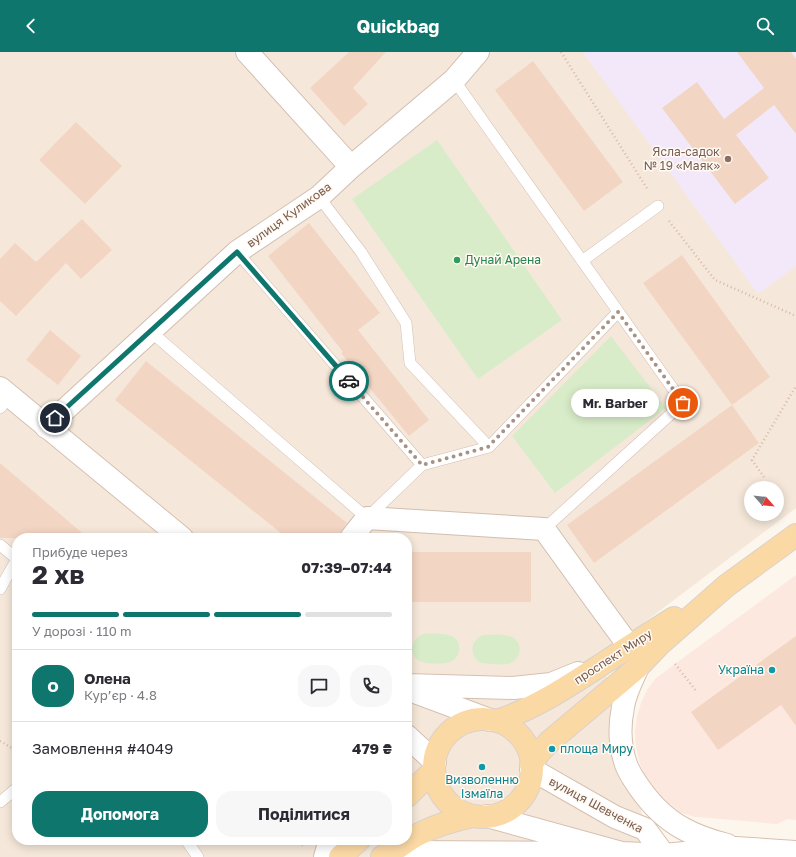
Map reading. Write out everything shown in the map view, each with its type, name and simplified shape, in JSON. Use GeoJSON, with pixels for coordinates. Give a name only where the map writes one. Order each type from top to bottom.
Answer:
{"type":"FeatureCollection","features":[{"type":"Feature","properties":{"kind":"main road"},"geometry":{"type":"LineString","coordinates":[[247,52],[351,167]]}},
{"type":"Feature","properties":{"kind":"main road","name":"вулиця Куликова"},"geometry":{"type":"LineString","coordinates":[[46,427],[237,252],[319,197],[351,167],[454,80],[478,52]]}},
{"type":"Feature","properties":{"kind":"main road"},"geometry":{"type":"LineString","coordinates":[[3,398],[46,427],[176,533]]}},
{"type":"Feature","properties":{"kind":"main road"},"geometry":{"type":"LineString","coordinates":[[355,533],[367,518],[544,529],[629,646],[586,670],[550,684],[513,688],[412,685]]}},
{"type":"Feature","properties":{"kind":"main road","name":"проспект Миру"},"geometry":{"type":"LineString","coordinates":[[493,720],[514,715],[566,688],[629,646],[726,586],[796,535]]}},
{"type":"Feature","properties":{"kind":"main road","name":"проспект Миру"},"geometry":{"type":"LineString","coordinates":[[531,767],[539,753],[549,742],[638,668],[660,644],[726,586]]}},
{"type":"Feature","properties":{"kind":"main road"},"geometry":{"type":"LineString","coordinates":[[638,668],[629,686],[623,706],[621,728],[622,748],[628,768],[642,792],[661,812],[684,829],[709,840],[736,848]]}},
{"type":"Feature","properties":{"kind":"main road"},"geometry":{"type":"LineString","coordinates":[[412,692],[493,720],[510,728],[521,738],[528,750],[531,767],[529,783],[522,796],[507,810],[494,815],[450,821],[412,838]]}},
{"type":"Feature","properties":{"kind":"main road"},"geometry":{"type":"LineString","coordinates":[[493,720],[483,719],[469,721],[456,727],[441,742],[434,766],[437,784],[444,797],[454,807],[466,814],[480,816],[622,853]]}},
{"type":"Feature","properties":{"kind":"main road"},"geometry":{"type":"LineString","coordinates":[[412,742],[434,766]]}},
{"type":"Feature","properties":{"kind":"main road"},"geometry":{"type":"LineString","coordinates":[[412,790],[434,766]]}},
{"type":"Feature","properties":{"kind":"main road","name":"вулиця Шевченка"},"geometry":{"type":"LineString","coordinates":[[531,767],[615,817],[645,829],[664,855]]}},
{"type":"Feature","properties":{"kind":"main road"},"geometry":{"type":"LineString","coordinates":[[642,792],[645,829]]}},
{"type":"Feature","properties":{"kind":"main road"},"geometry":{"type":"LineString","coordinates":[[325,857],[329,845]]}},
{"type":"Feature","properties":{"kind":"main road"},"geometry":{"type":"LineString","coordinates":[[340,857],[353,845]]}},
{"type":"Feature","properties":{"kind":"main road"},"geometry":{"type":"LineString","coordinates":[[387,854],[401,845]]}},
{"type":"Feature","properties":{"kind":"main road"},"geometry":{"type":"LineString","coordinates":[[387,854],[622,853],[664,855],[736,848],[796,852]]}},
{"type":"Feature","properties":{"kind":"lane"},"geometry":{"type":"LineString","coordinates":[[454,80],[683,403],[544,529]]}},
{"type":"Feature","properties":{"kind":"lane"},"geometry":{"type":"LineString","coordinates":[[319,197],[361,252],[406,323],[410,363],[488,447]]}},
{"type":"Feature","properties":{"kind":"lane"},"geometry":{"type":"LineString","coordinates":[[582,261],[658,206]]}},
{"type":"Feature","properties":{"kind":"lane"},"geometry":{"type":"LineString","coordinates":[[237,252],[422,465]]}},
{"type":"Feature","properties":{"kind":"lane"},"geometry":{"type":"LineString","coordinates":[[150,331],[367,518],[422,465],[488,447],[618,312]]}},
{"type":"Feature","properties":{"kind":"lane"},"geometry":{"type":"LineString","coordinates":[[0,545],[12,555]]}},
{"type":"Feature","properties":{"kind":"lane"},"geometry":{"type":"LineString","coordinates":[[0,589],[12,568]]}},
{"type":"Feature","properties":{"kind":"lane"},"geometry":{"type":"LineString","coordinates":[[0,802],[12,792]]}},
{"type":"Feature","properties":{"kind":"lane"},"geometry":{"type":"LineString","coordinates":[[190,845],[198,857]]}},
{"type":"Feature","properties":{"kind":"path"},"geometry":{"type":"LineString","coordinates":[[561,52],[658,206],[715,280],[796,316]]}},
{"type":"Feature","properties":{"kind":"path"},"geometry":{"type":"LineString","coordinates":[[764,478],[752,460],[796,386]]}},
{"type":"Feature","properties":{"kind":"path"},"geometry":{"type":"LineString","coordinates":[[675,663],[697,692]]}},
{"type":"Feature","properties":{"kind":"path"},"geometry":{"type":"LineString","coordinates":[[0,741],[12,748]]}},
{"type":"Feature","properties":{"kind":"shaded area"},"geometry":{"type":"Polygon","coordinates":[[[0,52],[796,52],[796,508],[784,517],[784,481],[744,481],[744,521],[779,521],[601,655],[653,857],[0,857],[0,52]]]}},
{"type":"Feature","properties":{"kind":"shaded area","name":"Ясла-садок № 19 «Маяк»"},"geometry":{"type":"Polygon","coordinates":[[[583,52],[796,52],[796,266],[758,294],[583,52]]]}},
{"type":"Feature","properties":{"kind":"shaded area"},"geometry":{"type":"Polygon","coordinates":[[[796,575],[796,820],[787,819],[777,824],[695,817],[681,813],[667,806],[650,786],[639,761],[636,747],[635,732],[637,717],[647,690],[656,678],[796,575]]]}},
{"type":"Feature","properties":{"kind":"green space","name":"Дунай Арена"},"geometry":{"type":"Polygon","coordinates":[[[437,140],[562,320],[478,379],[352,199],[437,140]]]}},
{"type":"Feature","properties":{"kind":"green space"},"geometry":{"type":"Polygon","coordinates":[[[611,336],[666,408],[555,493],[512,436],[611,336]]]}},
{"type":"Feature","properties":{"kind":"green space"},"geometry":{"type":"Polygon","coordinates":[[[434,633],[454,637],[459,644],[459,652],[455,659],[447,663],[434,664],[417,660],[412,652],[412,648],[415,640],[423,634],[434,633]]]}},
{"type":"Feature","properties":{"kind":"green space"},"geometry":{"type":"Polygon","coordinates":[[[495,634],[514,638],[520,649],[515,660],[511,663],[505,664],[488,664],[482,663],[476,659],[472,650],[473,646],[477,639],[483,635],[495,634]]]}},
{"type":"Feature","properties":{"kind":"building"},"geometry":{"type":"Polygon","coordinates":[[[349,52],[386,52],[353,88],[368,104],[344,126],[310,88],[349,52]]]}},
{"type":"Feature","properties":{"kind":"building"},"geometry":{"type":"Polygon","coordinates":[[[737,52],[791,52],[796,59],[796,134],[774,105],[736,135],[769,178],[735,204],[662,108],[697,82],[724,119],[764,88],[737,52]]]}},
{"type":"Feature","properties":{"kind":"building"},"geometry":{"type":"Polygon","coordinates":[[[533,61],[623,182],[584,211],[495,90],[533,61]]]}},
{"type":"Feature","properties":{"kind":"building"},"geometry":{"type":"Polygon","coordinates":[[[76,122],[122,166],[85,204],[39,160],[76,122]]]}},
{"type":"Feature","properties":{"kind":"building"},"geometry":{"type":"Polygon","coordinates":[[[82,219],[112,250],[81,279],[66,263],[16,316],[0,301],[0,259],[15,243],[36,262],[82,219]]]}},
{"type":"Feature","properties":{"kind":"building"},"geometry":{"type":"Polygon","coordinates":[[[309,223],[380,313],[358,330],[429,420],[409,436],[341,353],[343,352],[268,256],[309,223]]]}},
{"type":"Feature","properties":{"kind":"building"},"geometry":{"type":"Polygon","coordinates":[[[682,255],[770,377],[732,405],[643,283],[682,255]]]}},
{"type":"Feature","properties":{"kind":"building"},"geometry":{"type":"Polygon","coordinates":[[[50,330],[81,356],[58,385],[26,360],[50,330]]]}},
{"type":"Feature","properties":{"kind":"building"},"geometry":{"type":"Polygon","coordinates":[[[146,361],[347,523],[340,533],[281,533],[115,400],[146,361]]]}},
{"type":"Feature","properties":{"kind":"building"},"geometry":{"type":"Polygon","coordinates":[[[732,405],[759,443],[594,563],[567,525],[732,405]]]}},
{"type":"Feature","properties":{"kind":"building"},"geometry":{"type":"Polygon","coordinates":[[[0,463],[82,533],[12,533],[12,538],[0,538],[0,463]]]}},
{"type":"Feature","properties":{"kind":"building"},"geometry":{"type":"Polygon","coordinates":[[[412,552],[531,552],[531,602],[412,602],[412,552]]]}},
{"type":"Feature","properties":{"kind":"building","name":"Україна"},"geometry":{"type":"Polygon","coordinates":[[[796,636],[796,726],[781,705],[718,750],[691,712],[796,636]]]}},
{"type":"Feature","properties":{"kind":"way so far"},"geometry":{"type":"LineString","coordinates":[[349,381],[422,465],[488,447],[618,312],[683,403]]}},
{"type":"Feature","properties":{"kind":"place","name":"Ясла-садок № 19 «Маяк»"},"geometry":{"type":"Point","coordinates":[728,159]}},
{"type":"Feature","properties":{"kind":"place","name":"Дунай Арена"},"geometry":{"type":"Point","coordinates":[457,260]}},
{"type":"Feature","properties":{"kind":"place","name":"Mr. Barber"},"geometry":{"type":"Point","coordinates":[683,403]}},
{"type":"Feature","properties":{"kind":"place","name":"Україна"},"geometry":{"type":"Point","coordinates":[772,670]}},
{"type":"Feature","properties":{"kind":"place","name":"площа Миру"},"geometry":{"type":"Point","coordinates":[552,749]}},
{"type":"Feature","properties":{"kind":"place","name":"Визволенню Ізмаїла"},"geometry":{"type":"Point","coordinates":[482,767]}},
{"type":"Feature","properties":{"kind":"route"},"geometry":{"type":"LineString","coordinates":[[55,418],[237,252],[349,381]]}}]}
